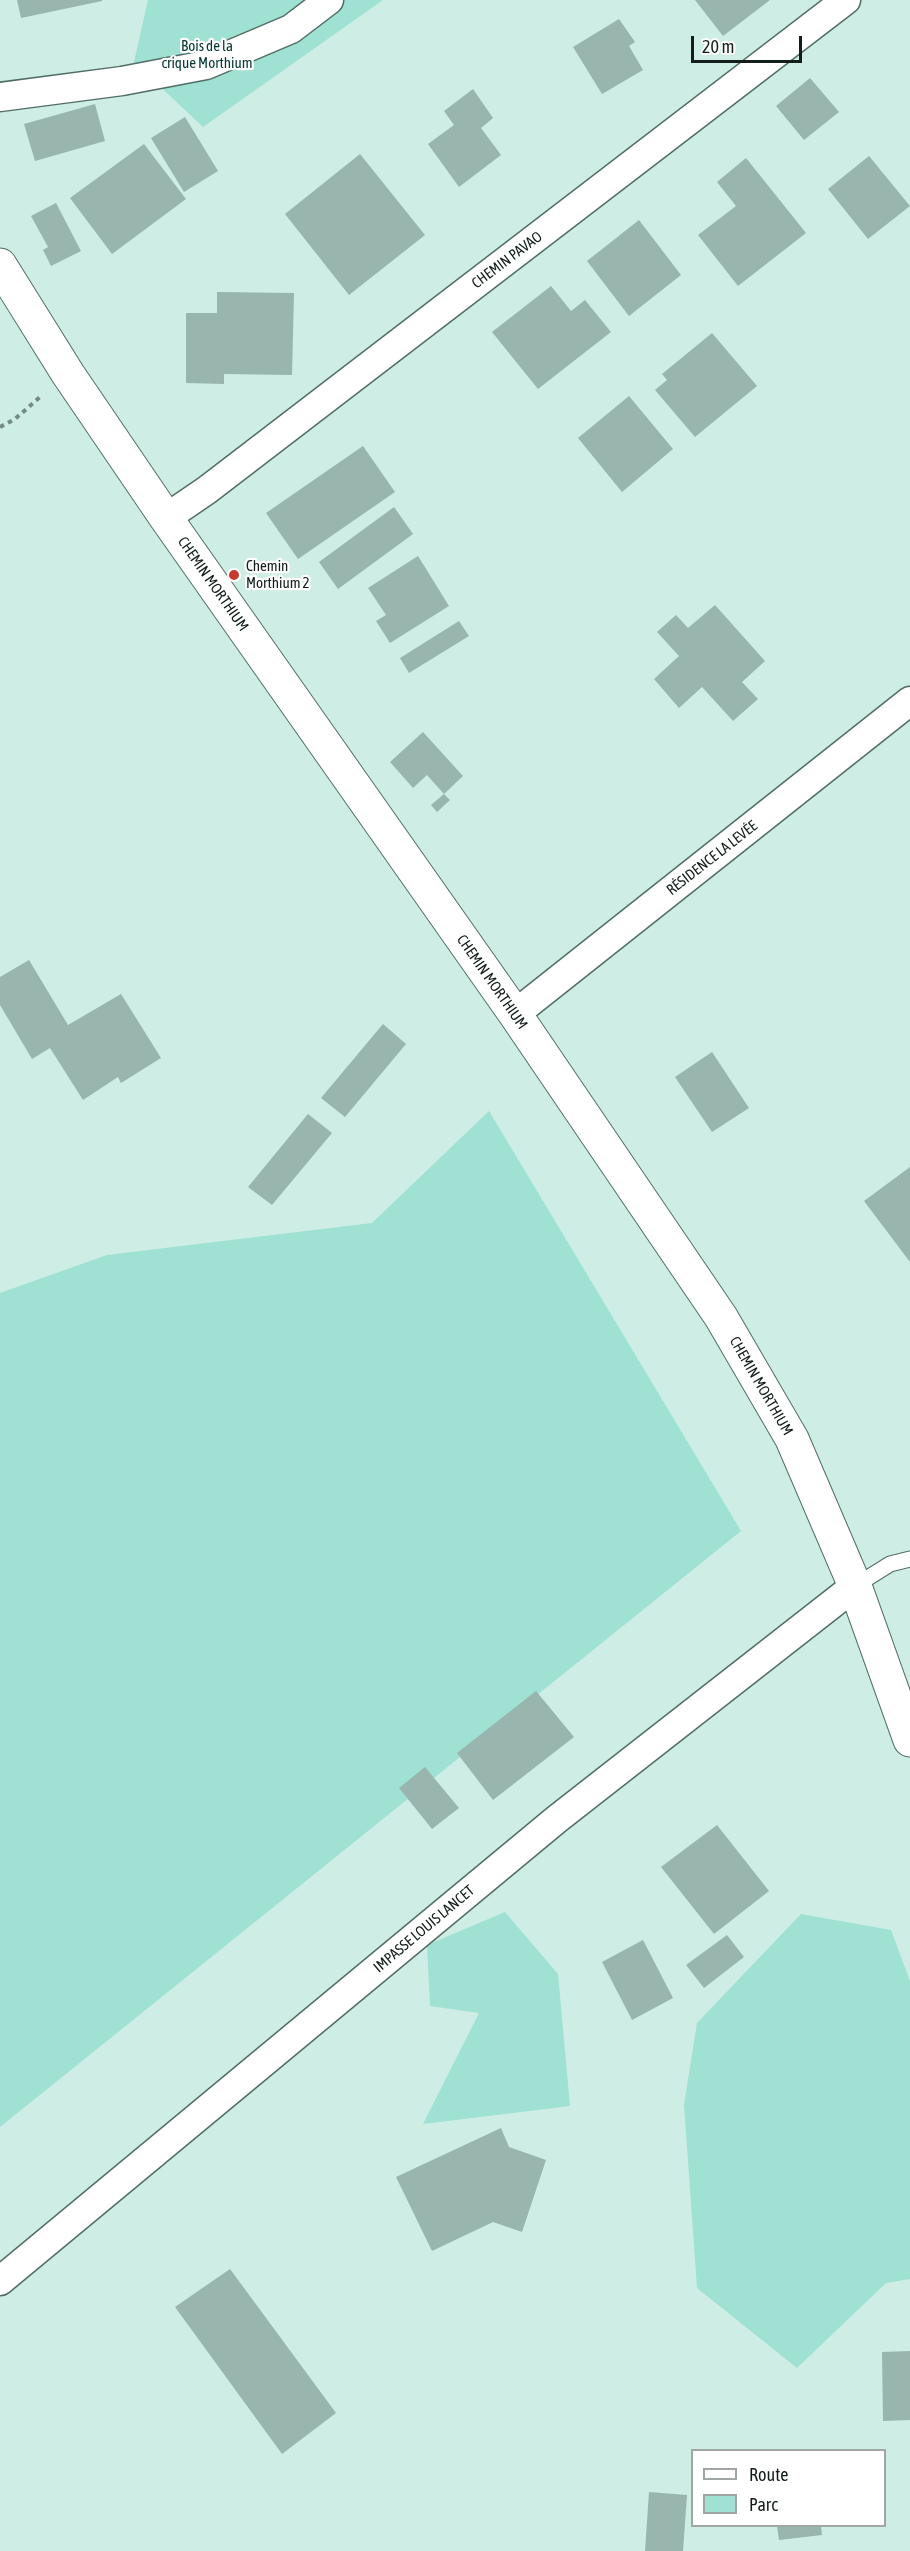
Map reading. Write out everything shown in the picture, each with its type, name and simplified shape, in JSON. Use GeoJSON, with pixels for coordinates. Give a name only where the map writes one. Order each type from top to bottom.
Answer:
{"type":"FeatureCollection","features":[{"type":"Feature","properties":{"kind":"street"},"geometry":{"type":"LineString","coordinates":[[0,97],[122,81],[206,65],[291,29],[329,0]]}},
{"type":"Feature","properties":{"kind":"street","name":"CHEMIN PAVAO"},"geometry":{"type":"LineString","coordinates":[[166,518],[217,483],[846,0]]}},
{"type":"Feature","properties":{"kind":"street","name":"CHEMIN MORTHIUM"},"geometry":{"type":"LineString","coordinates":[[0,265],[68,374],[166,518],[515,1014],[721,1317],[792,1439],[855,1586],[910,1740]]}},
{"type":"Feature","properties":{"kind":"street","name":"RÉSIDENCE LA LEVÉE"},"geometry":{"type":"LineString","coordinates":[[515,1014],[910,701]]}},
{"type":"Feature","properties":{"kind":"street","name":"IMPASSE LOUIS LANCET"},"geometry":{"type":"LineString","coordinates":[[0,2281],[557,1819],[855,1586]]}},
{"type":"Feature","properties":{"kind":"lane"},"geometry":{"type":"LineString","coordinates":[[855,1586],[890,1564],[910,1559]]}},
{"type":"Feature","properties":{"kind":"path"},"geometry":{"type":"LineString","coordinates":[[0,427],[15,419],[68,374]]}},
{"type":"Feature","properties":{"kind":"green space","name":"Bois de la crique Morthium"},"geometry":{"type":"Polygon","coordinates":[[[148,0],[383,0],[203,127],[134,62],[148,0]]]}},
{"type":"Feature","properties":{"kind":"green space"},"geometry":{"type":"Polygon","coordinates":[[[489,1111],[741,1531],[0,2127],[0,1293],[107,1255],[372,1223],[489,1111]]]}},
{"type":"Feature","properties":{"kind":"green space"},"geometry":{"type":"Polygon","coordinates":[[[505,1912],[558,1974],[570,2106],[423,2124],[479,2013],[430,2006],[427,1945],[505,1912]]]}},
{"type":"Feature","properties":{"kind":"green space"},"geometry":{"type":"Polygon","coordinates":[[[801,1914],[891,1930],[910,1981],[910,2279],[886,2283],[797,2368],[697,2288],[684,2105],[697,2023],[801,1914]]]}},
{"type":"Feature","properties":{"kind":"building"},"geometry":{"type":"Polygon","coordinates":[[[17,0],[102,0],[102,1],[21,18],[17,0]]]}},
{"type":"Feature","properties":{"kind":"building"},"geometry":{"type":"Polygon","coordinates":[[[695,0],[770,0],[723,36],[695,0]]]}},
{"type":"Feature","properties":{"kind":"building"},"geometry":{"type":"Polygon","coordinates":[[[619,19],[635,42],[629,46],[643,70],[602,94],[573,47],[619,19]]]}},
{"type":"Feature","properties":{"kind":"building"},"geometry":{"type":"Polygon","coordinates":[[[810,78],[839,112],[804,140],[776,106],[810,78]]]}},
{"type":"Feature","properties":{"kind":"building"},"geometry":{"type":"Polygon","coordinates":[[[473,89],[493,118],[481,128],[501,155],[459,187],[428,144],[454,125],[444,111],[473,89]]]}},
{"type":"Feature","properties":{"kind":"building"},"geometry":{"type":"Polygon","coordinates":[[[95,104],[105,141],[35,161],[24,124],[95,104]]]}},
{"type":"Feature","properties":{"kind":"building"},"geometry":{"type":"Polygon","coordinates":[[[185,117],[218,171],[184,192],[151,138],[185,117]]]}},
{"type":"Feature","properties":{"kind":"building"},"geometry":{"type":"Polygon","coordinates":[[[144,144],[186,199],[112,254],[70,198],[144,144]]]}},
{"type":"Feature","properties":{"kind":"building"},"geometry":{"type":"Polygon","coordinates":[[[360,154],[425,235],[349,295],[285,214],[360,154]]]}},
{"type":"Feature","properties":{"kind":"building"},"geometry":{"type":"Polygon","coordinates":[[[869,156],[910,206],[868,239],[828,189],[869,156]]]}},
{"type":"Feature","properties":{"kind":"building"},"geometry":{"type":"Polygon","coordinates":[[[746,158],[806,233],[738,286],[698,235],[736,206],[717,182],[746,158]]]}},
{"type":"Feature","properties":{"kind":"building"},"geometry":{"type":"Polygon","coordinates":[[[56,203],[81,251],[51,266],[43,250],[48,247],[31,216],[56,203]]]}},
{"type":"Feature","properties":{"kind":"building"},"geometry":{"type":"Polygon","coordinates":[[[639,220],[681,275],[629,316],[587,261],[639,220]]]}},
{"type":"Feature","properties":{"kind":"building"},"geometry":{"type":"Polygon","coordinates":[[[551,286],[571,311],[585,300],[611,332],[538,389],[492,332],[551,286]]]}},
{"type":"Feature","properties":{"kind":"building"},"geometry":{"type":"Polygon","coordinates":[[[217,292],[294,293],[292,375],[224,374],[224,384],[186,383],[186,313],[217,313],[217,292]]]}},
{"type":"Feature","properties":{"kind":"building"},"geometry":{"type":"Polygon","coordinates":[[[712,333],[757,386],[695,437],[655,390],[667,380],[662,374],[712,333]]]}},
{"type":"Feature","properties":{"kind":"building"},"geometry":{"type":"Polygon","coordinates":[[[629,396],[673,449],[622,492],[578,438],[629,396]]]}},
{"type":"Feature","properties":{"kind":"building"},"geometry":{"type":"Polygon","coordinates":[[[363,446],[395,492],[298,559],[266,513],[363,446]]]}},
{"type":"Feature","properties":{"kind":"building"},"geometry":{"type":"Polygon","coordinates":[[[394,507],[413,534],[338,589],[319,562],[394,507]]]}},
{"type":"Feature","properties":{"kind":"building"},"geometry":{"type":"Polygon","coordinates":[[[418,556],[449,606],[390,643],[376,621],[386,615],[368,588],[418,556]]]}},
{"type":"Feature","properties":{"kind":"building"},"geometry":{"type":"Polygon","coordinates":[[[715,605],[765,661],[742,682],[758,699],[733,721],[702,687],[679,708],[654,679],[679,656],[657,632],[676,615],[688,628],[715,605]]]}},
{"type":"Feature","properties":{"kind":"building"},"geometry":{"type":"Polygon","coordinates":[[[459,621],[469,636],[409,673],[400,658],[459,621]]]}},
{"type":"Feature","properties":{"kind":"building"},"geometry":{"type":"Polygon","coordinates":[[[423,732],[463,776],[444,794],[427,775],[413,788],[390,762],[423,732]]]}},
{"type":"Feature","properties":{"kind":"building"},"geometry":{"type":"Polygon","coordinates":[[[444,794],[450,800],[437,812],[431,805],[444,794]]]}},
{"type":"Feature","properties":{"kind":"building"},"geometry":{"type":"Polygon","coordinates":[[[29,960],[68,1025],[121,994],[161,1058],[121,1083],[118,1077],[83,1100],[50,1048],[32,1059],[0,1005],[0,977],[29,960]]]}},
{"type":"Feature","properties":{"kind":"building"},"geometry":{"type":"Polygon","coordinates":[[[383,1024],[406,1044],[345,1117],[321,1098],[383,1024]]]}},
{"type":"Feature","properties":{"kind":"building"},"geometry":{"type":"Polygon","coordinates":[[[712,1052],[749,1108],[712,1132],[675,1077],[712,1052]]]}},
{"type":"Feature","properties":{"kind":"building"},"geometry":{"type":"Polygon","coordinates":[[[308,1114],[332,1133],[272,1205],[248,1187],[308,1114]]]}},
{"type":"Feature","properties":{"kind":"building"},"geometry":{"type":"Polygon","coordinates":[[[910,1167],[910,1262],[864,1201],[910,1167]]]}},
{"type":"Feature","properties":{"kind":"building"},"geometry":{"type":"Polygon","coordinates":[[[536,1691],[574,1737],[493,1800],[457,1753],[536,1691]]]}},
{"type":"Feature","properties":{"kind":"building"},"geometry":{"type":"Polygon","coordinates":[[[425,1767],[459,1808],[432,1829],[399,1788],[425,1767]]]}},
{"type":"Feature","properties":{"kind":"building"},"geometry":{"type":"Polygon","coordinates":[[[717,1825],[769,1891],[714,1934],[661,1867],[717,1825]]]}},
{"type":"Feature","properties":{"kind":"building"},"geometry":{"type":"Polygon","coordinates":[[[727,1935],[744,1957],[704,1988],[686,1965],[727,1935]]]}},
{"type":"Feature","properties":{"kind":"building"},"geometry":{"type":"Polygon","coordinates":[[[643,1940],[673,1998],[632,2020],[602,1962],[643,1940]]]}},
{"type":"Feature","properties":{"kind":"building"},"geometry":{"type":"Polygon","coordinates":[[[501,2128],[509,2147],[546,2160],[522,2232],[493,2222],[432,2251],[396,2177],[501,2128]]]}},
{"type":"Feature","properties":{"kind":"building"},"geometry":{"type":"Polygon","coordinates":[[[230,2269],[336,2413],[282,2454],[175,2307],[230,2269]]]}},
{"type":"Feature","properties":{"kind":"building"},"geometry":{"type":"Polygon","coordinates":[[[910,2351],[910,2420],[883,2421],[882,2352],[910,2351]]]}},
{"type":"Feature","properties":{"kind":"building"},"geometry":{"type":"Polygon","coordinates":[[[649,2492],[687,2495],[683,2551],[645,2551],[649,2492]]]}},
{"type":"Feature","properties":{"kind":"building"},"geometry":{"type":"Polygon","coordinates":[[[777,2527],[821,2527],[822,2535],[779,2540],[777,2527]]]}},
{"type":"Feature","properties":{"kind":"place","name":"Chemin Morthium 2"},"geometry":{"type":"Point","coordinates":[234,575]}}]}
